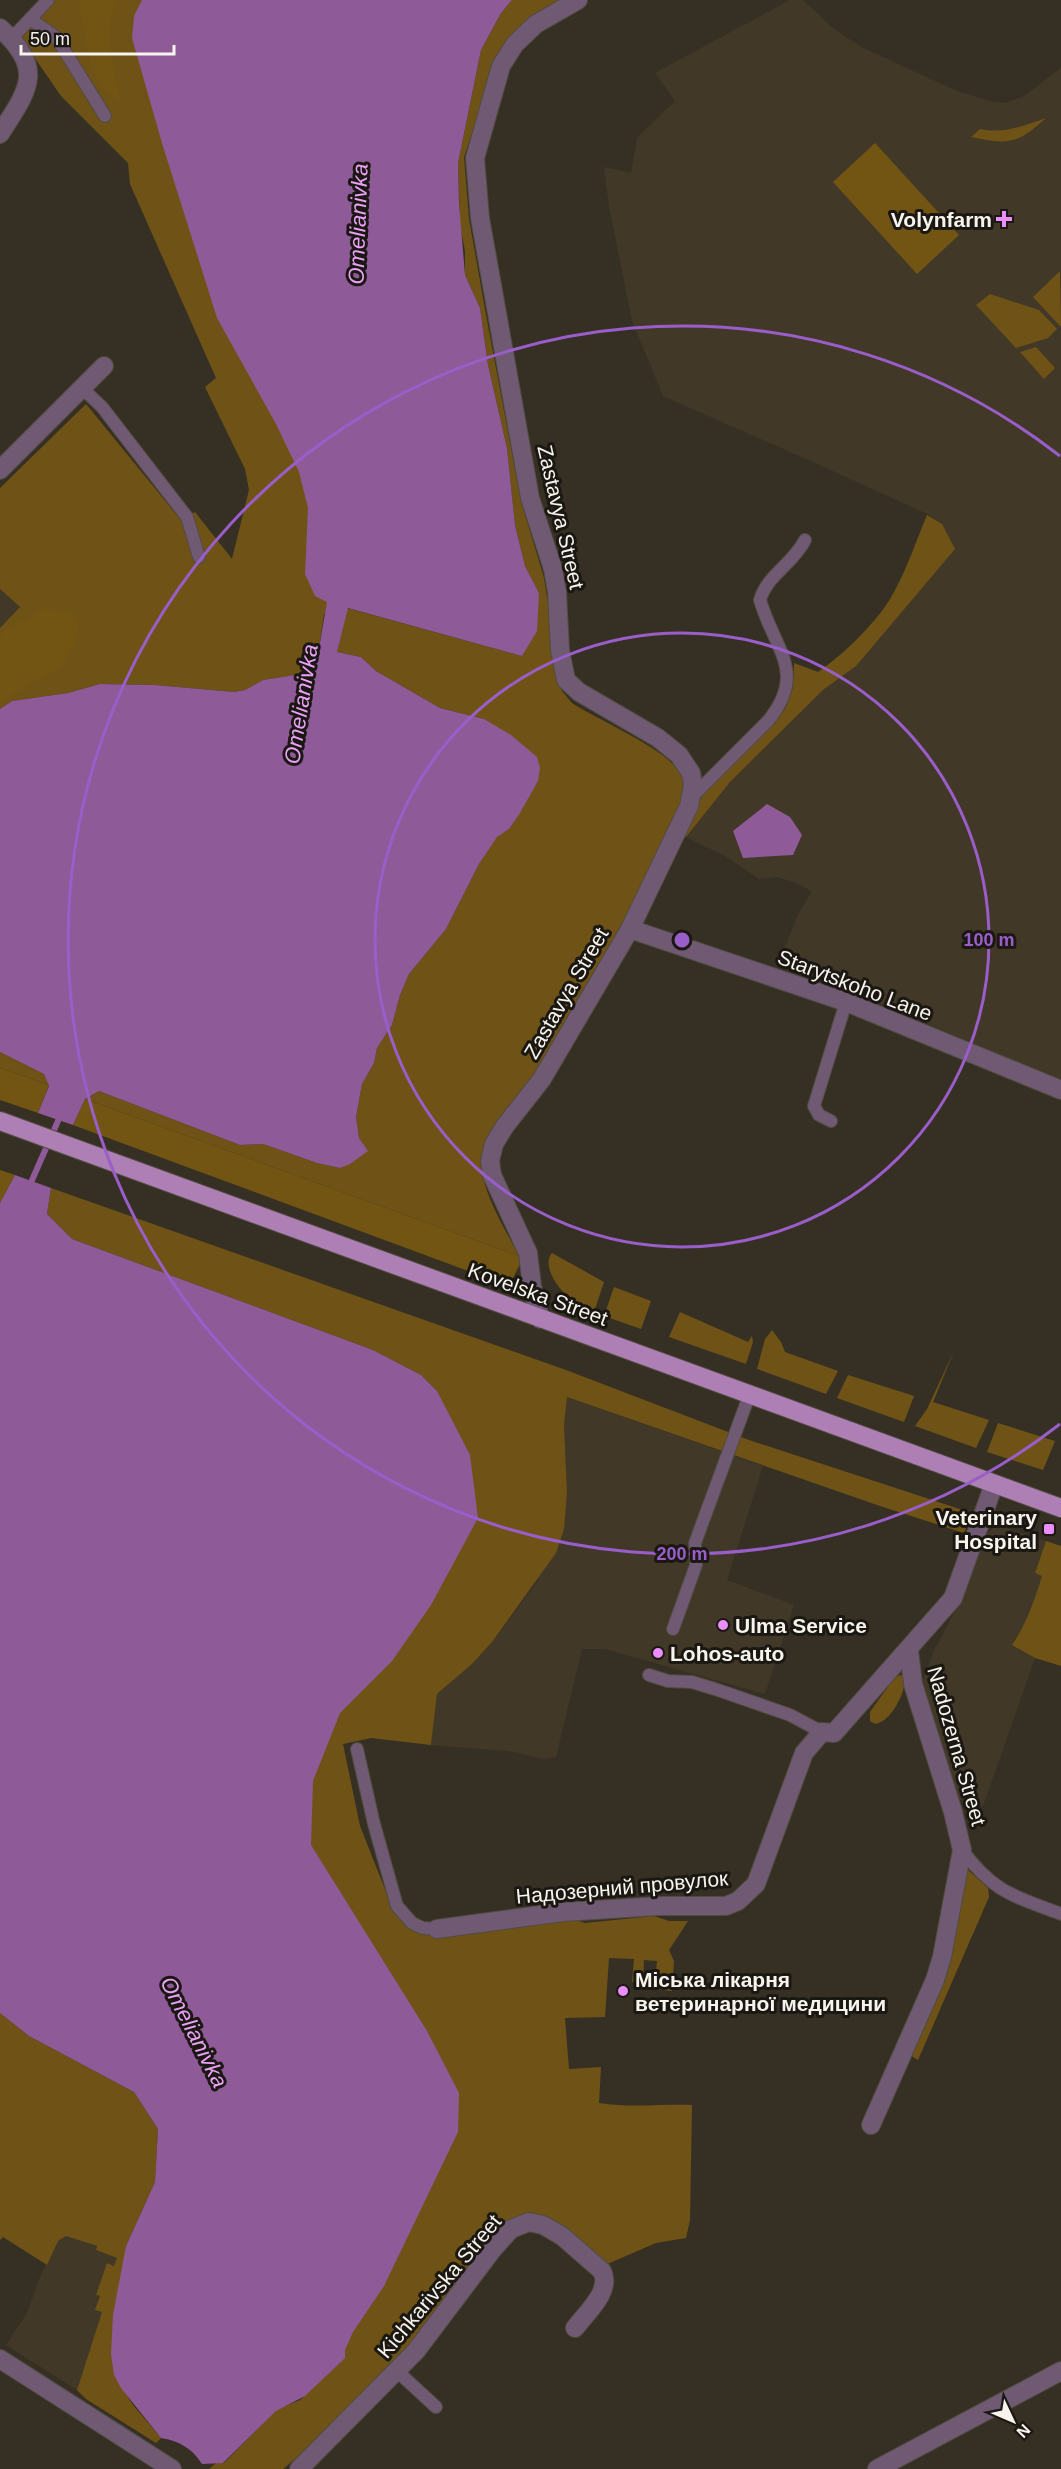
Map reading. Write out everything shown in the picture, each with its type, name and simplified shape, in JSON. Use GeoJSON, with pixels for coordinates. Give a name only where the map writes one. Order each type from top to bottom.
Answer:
{"type":"FeatureCollection","features":[{"type":"Feature","properties":{"kind":"main road","name":"Kovelska Street"},"geometry":{"type":"LineString","coordinates":[[4,1123],[1061,1508]]}},
{"type":"Feature","properties":{"kind":"street","name":"Zastavya Street"},"geometry":{"type":"LineString","coordinates":[[540,1319],[532,1286],[528,1253],[492,1175],[490,1161],[494,1144],[505,1126],[542,1079],[630,929],[692,797],[692,773],[679,755],[658,738],[579,692],[566,680],[560,650],[557,592],[553,569],[530,498],[480,218],[475,158],[501,66],[515,44],[536,24],[578,0]]}},
{"type":"Feature","properties":{"kind":"street"},"geometry":{"type":"LineString","coordinates":[[0,134],[26,93],[28,77],[26,58],[6,33]]}},
{"type":"Feature","properties":{"kind":"street"},"geometry":{"type":"LineString","coordinates":[[0,470],[104,366]]}},
{"type":"Feature","properties":{"kind":"street","name":"Starytskoho Lane"},"geometry":{"type":"LineString","coordinates":[[630,929],[846,1002],[1061,1090]]}},
{"type":"Feature","properties":{"kind":"street","name":"Надозерний провулок"},"geometry":{"type":"LineString","coordinates":[[438,1929],[563,1912],[659,1906],[726,1906],[738,1901],[756,1884],[804,1753],[822,1732],[834,1733],[888,1670],[909,1651],[953,1598],[994,1484]]}},
{"type":"Feature","properties":{"kind":"street","name":"Nadozerna Street"},"geometry":{"type":"LineString","coordinates":[[871,2126],[936,1980],[962,1850],[953,1812],[913,1683],[909,1651]]}},
{"type":"Feature","properties":{"kind":"street","name":"Kichkarivska Street"},"geometry":{"type":"LineString","coordinates":[[299,2469],[397,2371],[442,2318],[493,2249],[512,2229],[519,2225],[529,2222],[553,2230],[602,2271],[606,2278],[603,2292],[575,2328]]}},
{"type":"Feature","properties":{"kind":"street"},"geometry":{"type":"LineString","coordinates":[[0,2359],[172,2469]]}},
{"type":"Feature","properties":{"kind":"street"},"geometry":{"type":"LineString","coordinates":[[877,2469],[1061,2371]]}},
{"type":"Feature","properties":{"kind":"lane"},"geometry":{"type":"LineString","coordinates":[[6,33],[30,20],[48,0]]}},
{"type":"Feature","properties":{"kind":"lane"},"geometry":{"type":"LineString","coordinates":[[30,20],[56,38],[105,117]]}},
{"type":"Feature","properties":{"kind":"lane"},"geometry":{"type":"LineString","coordinates":[[82,388],[102,407],[187,517],[200,557]]}},
{"type":"Feature","properties":{"kind":"lane"},"geometry":{"type":"LineString","coordinates":[[692,797],[768,721],[779,708],[786,694],[788,684],[786,666],[760,600],[767,584],[793,560],[805,540]]}},
{"type":"Feature","properties":{"kind":"lane"},"geometry":{"type":"LineString","coordinates":[[831,1121],[819,1115],[814,1106],[846,1002]]}},
{"type":"Feature","properties":{"kind":"lane"},"geometry":{"type":"LineString","coordinates":[[673,1629],[696,1565],[695,1543],[749,1396]]}},
{"type":"Feature","properties":{"kind":"lane"},"geometry":{"type":"LineString","coordinates":[[649,1675],[668,1681],[692,1682],[718,1690],[790,1715],[822,1732]]}},
{"type":"Feature","properties":{"kind":"lane"},"geometry":{"type":"LineString","coordinates":[[357,1749],[374,1824],[397,1905],[412,1923],[423,1928],[438,1929]]}},
{"type":"Feature","properties":{"kind":"lane"},"geometry":{"type":"LineString","coordinates":[[962,1850],[975,1869],[1004,1892],[1061,1914]]}},
{"type":"Feature","properties":{"kind":"lane"},"geometry":{"type":"LineString","coordinates":[[397,2371],[436,2407]]}},
{"type":"Feature","properties":{"kind":"shaded area"},"geometry":{"type":"Polygon","coordinates":[[[54,0],[155,0],[296,437],[332,600],[324,615],[318,654],[301,674],[263,680],[245,690],[234,692],[155,685],[100,684],[68,693],[12,701],[0,709],[0,628],[20,607],[0,589],[0,488],[86,404],[181,520],[195,512],[232,559],[249,490],[245,469],[205,387],[216,378],[130,184],[128,163],[61,96],[19,35],[29,26],[52,41],[109,114],[36,18],[54,0]]]}},
{"type":"Feature","properties":{"kind":"shaded area"},"geometry":{"type":"Polygon","coordinates":[[[78,0],[118,0],[110,26],[109,39],[112,64],[122,104],[102,87],[91,65],[78,0]]]}},
{"type":"Feature","properties":{"kind":"shaded area"},"geometry":{"type":"Polygon","coordinates":[[[512,0],[572,0],[496,63],[464,157],[469,219],[486,315],[521,501],[544,578],[562,691],[572,703],[645,744],[671,762],[681,774],[684,791],[684,798],[622,933],[534,1083],[481,1160],[485,1185],[519,1256],[85,1099],[99,1091],[240,1145],[263,1144],[317,1163],[340,1168],[367,1151],[359,1138],[356,1117],[362,1084],[374,1063],[377,1048],[392,1025],[400,995],[409,974],[446,929],[479,864],[497,836],[509,829],[538,781],[484,719],[440,708],[376,671],[361,657],[337,652],[347,608],[522,656],[539,593],[525,566],[515,525],[507,448],[488,365],[480,308],[465,275],[465,251],[460,225],[458,163],[481,50],[501,13],[512,0]]]}},
{"type":"Feature","properties":{"kind":"shaded area"},"geometry":{"type":"Polygon","coordinates":[[[790,0],[803,0],[833,28],[859,46],[957,91],[994,102],[1006,103],[1024,96],[1061,68],[1061,1080],[821,979],[823,970],[806,965],[798,970],[780,962],[778,957],[782,954],[798,915],[812,891],[777,877],[759,879],[725,856],[686,837],[730,782],[823,690],[856,666],[942,524],[927,514],[663,396],[632,321],[609,206],[604,167],[631,173],[637,138],[675,101],[655,73],[790,0]]]}},
{"type":"Feature","properties":{"kind":"shaded area"},"geometry":{"type":"Polygon","coordinates":[[[1046,118],[1020,138],[994,141],[971,137],[980,129],[1005,130],[1046,118]]]}},
{"type":"Feature","properties":{"kind":"shaded area"},"geometry":{"type":"Polygon","coordinates":[[[875,143],[959,235],[917,274],[833,182],[875,143]]]}},
{"type":"Feature","properties":{"kind":"shaded area"},"geometry":{"type":"Polygon","coordinates":[[[1060,271],[1061,326],[1033,297],[1060,271]]]}},
{"type":"Feature","properties":{"kind":"shaded area"},"geometry":{"type":"Polygon","coordinates":[[[990,294],[1039,310],[1057,329],[1048,338],[1016,348],[976,305],[990,294]]]}},
{"type":"Feature","properties":{"kind":"shaded area"},"geometry":{"type":"Polygon","coordinates":[[[1036,347],[1055,368],[1044,379],[1020,352],[1036,347]]]}},
{"type":"Feature","properties":{"kind":"shaded area"},"geometry":{"type":"Polygon","coordinates":[[[927,515],[942,524],[955,549],[856,666],[823,690],[730,782],[686,837],[680,832],[695,801],[785,709],[793,687],[794,663],[818,672],[852,644],[882,611],[902,577],[927,515]]]}},
{"type":"Feature","properties":{"kind":"shaded area"},"geometry":{"type":"Polygon","coordinates":[[[0,589],[20,607],[0,628],[0,589]]]}},
{"type":"Feature","properties":{"kind":"shaded area"},"geometry":{"type":"Polygon","coordinates":[[[45,608],[75,615],[79,633],[61,668],[19,690],[0,704],[0,636],[45,608]]]}},
{"type":"Feature","properties":{"kind":"shaded area"},"geometry":{"type":"Polygon","coordinates":[[[0,1052],[44,1074],[49,1085],[0,1068],[0,1052]]]}},
{"type":"Feature","properties":{"kind":"shaded area"},"geometry":{"type":"Polygon","coordinates":[[[0,1068],[49,1085],[38,1113],[0,1100],[0,1068]]]}},
{"type":"Feature","properties":{"kind":"shaded area"},"geometry":{"type":"Polygon","coordinates":[[[85,1099],[519,1256],[520,1264],[511,1282],[498,1282],[73,1125],[85,1099]]]}},
{"type":"Feature","properties":{"kind":"shaded area"},"geometry":{"type":"Polygon","coordinates":[[[0,1170],[15,1175],[0,1203],[0,1170]]]}},
{"type":"Feature","properties":{"kind":"shaded area"},"geometry":{"type":"Polygon","coordinates":[[[51,1188],[566,1370],[749,1440],[972,1513],[964,1533],[567,1397],[564,1425],[567,1492],[564,1529],[556,1553],[492,1642],[472,1664],[437,1694],[431,1745],[371,1738],[343,1744],[360,1826],[392,1907],[410,1928],[565,1917],[585,1923],[654,1916],[669,1921],[688,1921],[669,1950],[674,1961],[672,1991],[654,1989],[657,1961],[644,1960],[643,1982],[632,1982],[634,1959],[609,1958],[605,2017],[565,2018],[569,2069],[601,2067],[599,2103],[634,2106],[692,2105],[690,2220],[686,2238],[656,2243],[605,2265],[529,2215],[336,2425],[283,2469],[209,2469],[216,2463],[224,2463],[276,2410],[300,2400],[322,2379],[262,1823],[437,1391],[421,1375],[373,1350],[72,1239],[47,1214],[51,1188]]]}},
{"type":"Feature","properties":{"kind":"shaded area"},"geometry":{"type":"Polygon","coordinates":[[[552,1253],[604,1282],[594,1312],[572,1300],[556,1283],[549,1264],[552,1253]]]}},
{"type":"Feature","properties":{"kind":"shaded area"},"geometry":{"type":"Polygon","coordinates":[[[614,1287],[651,1301],[641,1329],[604,1316],[614,1287]]]}},
{"type":"Feature","properties":{"kind":"shaded area"},"geometry":{"type":"Polygon","coordinates":[[[680,1312],[748,1342],[752,1336],[753,1342],[746,1364],[669,1337],[680,1312]]]}},
{"type":"Feature","properties":{"kind":"shaded area"},"geometry":{"type":"Polygon","coordinates":[[[772,1330],[785,1352],[838,1371],[826,1394],[757,1369],[765,1339],[772,1330]]]}},
{"type":"Feature","properties":{"kind":"shaded area"},"geometry":{"type":"Polygon","coordinates":[[[954,1351],[933,1402],[989,1420],[976,1448],[915,1426],[927,1409],[954,1351]]]}},
{"type":"Feature","properties":{"kind":"shaded area"},"geometry":{"type":"Polygon","coordinates":[[[848,1375],[914,1396],[904,1422],[837,1398],[848,1375]]]}},
{"type":"Feature","properties":{"kind":"shaded area"},"geometry":{"type":"Polygon","coordinates":[[[567,1397],[763,1466],[727,1580],[794,1605],[765,1694],[605,1649],[582,1649],[556,1757],[543,1759],[509,1751],[431,1745],[437,1694],[472,1664],[492,1642],[537,1582],[567,1492],[564,1425],[567,1397]]]}},
{"type":"Feature","properties":{"kind":"shaded area"},"geometry":{"type":"Polygon","coordinates":[[[998,1423],[1055,1441],[1043,1470],[987,1452],[998,1423]]]}},
{"type":"Feature","properties":{"kind":"shaded area"},"geometry":{"type":"Polygon","coordinates":[[[1002,1527],[1046,1541],[1035,1573],[1042,1576],[1025,1626],[1013,1645],[1035,1658],[983,1806],[959,1799],[940,1749],[921,1685],[934,1651],[964,1593],[982,1540],[993,1528],[1002,1527]]]}},
{"type":"Feature","properties":{"kind":"shaded area"},"geometry":{"type":"Polygon","coordinates":[[[1046,1541],[1061,1546],[1061,1666],[1035,1658],[1012,1645],[1026,1620],[1042,1576],[1035,1573],[1046,1541]]]}},
{"type":"Feature","properties":{"kind":"shaded area"},"geometry":{"type":"Polygon","coordinates":[[[900,1675],[905,1677],[905,1683],[900,1698],[887,1718],[875,1724],[870,1721],[870,1712],[894,1678],[900,1675]]]}},
{"type":"Feature","properties":{"kind":"shaded area"},"geometry":{"type":"Polygon","coordinates":[[[967,1869],[988,1888],[989,1897],[918,2060],[908,2054],[967,1869]]]}},
{"type":"Feature","properties":{"kind":"shaded area"},"geometry":{"type":"Polygon","coordinates":[[[0,2013],[29,2036],[134,2092],[158,2129],[155,2182],[126,2246],[114,2375],[133,2405],[161,2438],[156,2443],[86,2399],[77,2390],[102,2312],[95,2310],[100,2296],[96,2295],[107,2263],[114,2266],[117,2258],[96,2250],[97,2246],[66,2236],[58,2241],[47,2265],[3,2237],[0,2240],[0,2013]]]}},
{"type":"Feature","properties":{"kind":"shaded area"},"geometry":{"type":"Polygon","coordinates":[[[66,2236],[97,2247],[96,2250],[117,2258],[114,2266],[108,2263],[96,2295],[100,2296],[102,2312],[77,2390],[6,2345],[27,2313],[40,2277],[58,2241],[66,2236]]]}},
{"type":"Feature","properties":{"kind":"water"},"geometry":{"type":"Polygon","coordinates":[[[142,0],[512,0],[501,13],[481,50],[458,163],[459,203],[465,275],[480,308],[488,365],[507,448],[515,525],[525,566],[539,593],[537,631],[522,656],[348,608],[337,652],[361,657],[376,671],[440,708],[484,719],[511,735],[537,757],[540,768],[538,781],[520,813],[509,829],[497,837],[479,864],[446,929],[409,974],[400,995],[392,1025],[377,1048],[374,1063],[362,1084],[356,1117],[359,1138],[368,1151],[340,1168],[317,1163],[263,1144],[240,1145],[99,1091],[85,1099],[73,1125],[38,1113],[49,1086],[44,1074],[0,1052],[0,709],[12,701],[68,693],[100,684],[155,685],[234,692],[245,690],[263,680],[301,674],[318,654],[327,602],[315,596],[305,574],[308,508],[299,472],[276,424],[217,318],[162,143],[132,38],[134,16],[142,0]]]}},
{"type":"Feature","properties":{"kind":"water"},"geometry":{"type":"Polygon","coordinates":[[[767,804],[790,817],[802,835],[793,855],[743,858],[733,831],[767,804]]]}},
{"type":"Feature","properties":{"kind":"water"},"geometry":{"type":"Polygon","coordinates":[[[15,1175],[51,1188],[47,1214],[72,1239],[373,1350],[421,1375],[437,1391],[470,1455],[478,1518],[431,1605],[392,1661],[340,1713],[313,1781],[311,1845],[427,2031],[459,2093],[458,2132],[384,2286],[353,2332],[345,2350],[345,2358],[305,2396],[276,2411],[223,2463],[202,2464],[184,2446],[161,2438],[121,2388],[114,2375],[111,2354],[113,2315],[126,2246],[155,2182],[158,2129],[134,2092],[29,2036],[0,2013],[0,1203],[15,1175]]]}},
{"type":"Feature","properties":{"kind":"waterway","name":"Omelianivka"},"geometry":{"type":"LineString","coordinates":[[29,1187],[61,1114]]}},
{"type":"Feature","properties":{"kind":"place","name":"Volynfarm"},"geometry":{"type":"Point","coordinates":[1004,219]}},
{"type":"Feature","properties":{"kind":"place","name":"Veterinary Hospital"},"geometry":{"type":"Point","coordinates":[1049,1529]}},
{"type":"Feature","properties":{"kind":"place","name":"Ulma Service"},"geometry":{"type":"Point","coordinates":[723,1625]}},
{"type":"Feature","properties":{"kind":"place","name":"Lohos-auto"},"geometry":{"type":"Point","coordinates":[658,1653]}},
{"type":"Feature","properties":{"kind":"place","name":"Міська лікарня ветеринарної медицини"},"geometry":{"type":"Point","coordinates":[623,1991]}}]}
